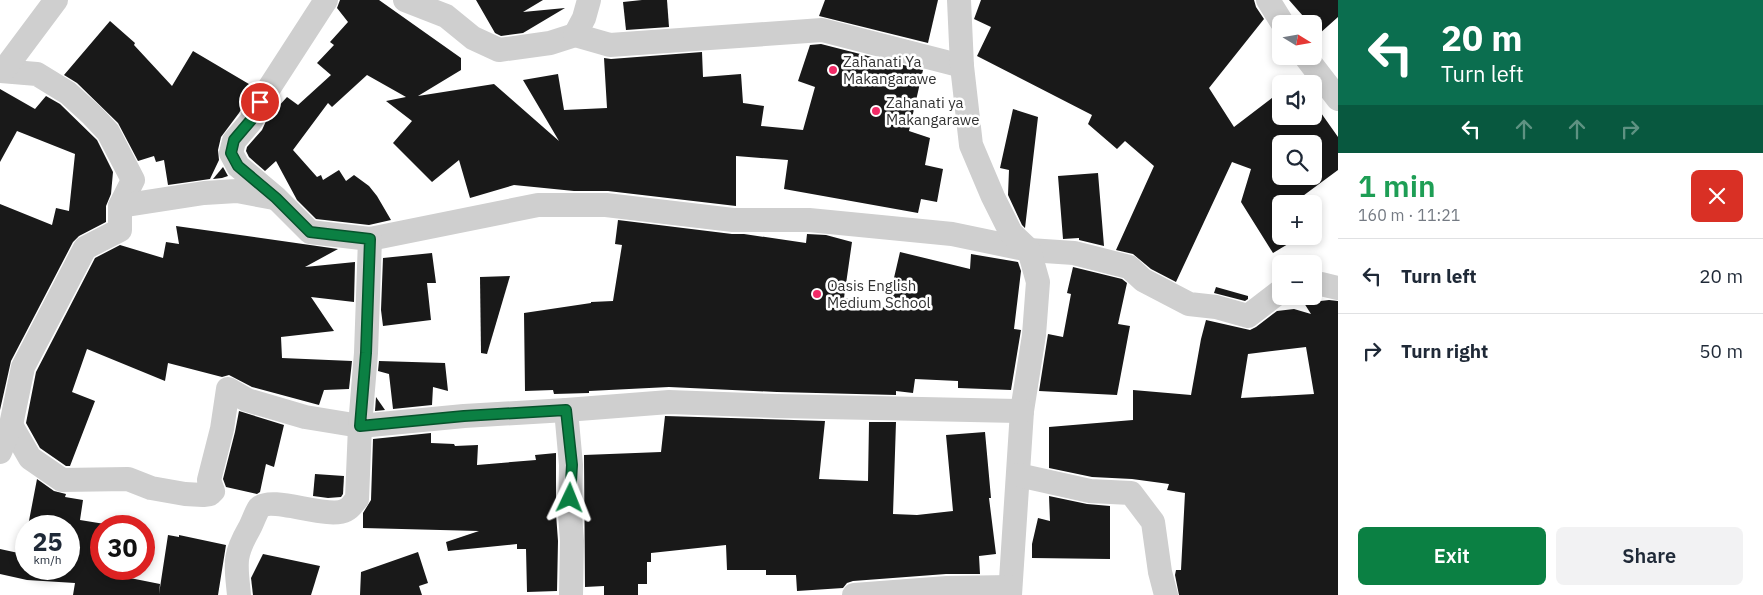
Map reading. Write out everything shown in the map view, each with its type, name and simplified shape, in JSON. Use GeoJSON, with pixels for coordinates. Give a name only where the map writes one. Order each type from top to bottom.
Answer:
{"type":"FeatureCollection","features":[{"type":"Feature","properties":{"kind":"street"},"geometry":{"type":"LineString","coordinates":[[2,71],[56,0]]}},
{"type":"Feature","properties":{"kind":"street"},"geometry":{"type":"LineString","coordinates":[[326,0],[260,102],[251,120],[234,140],[231,153],[238,166],[276,198],[310,232],[370,239],[538,205],[606,205],[733,220],[809,220],[904,229],[952,234],[1029,250],[1074,253],[1129,267],[1143,280],[1189,304],[1248,316],[1272,298]]}},
{"type":"Feature","properties":{"kind":"street"},"geometry":{"type":"LineString","coordinates":[[406,0],[446,16],[473,38],[499,50],[550,43],[575,35],[610,45],[822,30],[962,66]]}},
{"type":"Feature","properties":{"kind":"street"},"geometry":{"type":"LineString","coordinates":[[575,35],[584,18],[589,0]]}},
{"type":"Feature","properties":{"kind":"street"},"geometry":{"type":"LineString","coordinates":[[854,595],[947,588],[1010,591],[1022,411],[1034,335],[1038,282],[1029,250],[1011,233],[971,145],[962,66],[959,0]]}},
{"type":"Feature","properties":{"kind":"street"},"geometry":{"type":"LineString","coordinates":[[1268,0],[1277,15]]}},
{"type":"Feature","properties":{"kind":"street"},"geometry":{"type":"LineString","coordinates":[[1312,65],[1338,99]]}},
{"type":"Feature","properties":{"kind":"street"},"geometry":{"type":"LineString","coordinates":[[0,452],[11,425],[23,367],[85,248],[120,230],[120,206],[133,180],[108,132],[92,114],[68,93],[37,74],[2,71]]}},
{"type":"Feature","properties":{"kind":"street"},"geometry":{"type":"LineString","coordinates":[[120,206],[204,193],[238,192],[276,198]]}},
{"type":"Feature","properties":{"kind":"street"},"geometry":{"type":"LineString","coordinates":[[239,595],[235,571],[239,547],[259,508],[269,504],[326,511],[344,511],[357,499],[366,353],[370,239]]}},
{"type":"Feature","properties":{"kind":"street"},"geometry":{"type":"LineString","coordinates":[[1322,284],[1338,288]]}},
{"type":"Feature","properties":{"kind":"street"},"geometry":{"type":"LineString","coordinates":[[11,425],[30,458],[62,480],[128,479],[151,488],[196,495],[210,494],[213,491],[209,480],[222,429],[228,388],[247,400],[305,417],[360,426],[464,416],[669,402],[1022,411]]}},
{"type":"Feature","properties":{"kind":"street"},"geometry":{"type":"LineString","coordinates":[[566,410],[572,465],[570,514],[572,541],[571,595]]}},
{"type":"Feature","properties":{"kind":"street"},"geometry":{"type":"LineString","coordinates":[[1018,475],[1090,491],[1131,493],[1153,522],[1160,572],[1166,595]]}},
{"type":"Feature","properties":{"kind":"building"},"geometry":{"type":"Polygon","coordinates":[[[340,0],[379,0],[461,58],[461,70],[418,96],[494,84],[559,141],[523,80],[558,74],[564,110],[607,108],[604,58],[702,52],[703,77],[741,74],[743,103],[764,106],[761,126],[803,130],[815,87],[798,81],[810,45],[821,44],[923,70],[909,131],[930,138],[925,165],[943,169],[937,202],[921,199],[918,213],[784,189],[788,160],[736,156],[736,206],[608,191],[574,191],[514,185],[470,198],[459,160],[432,182],[393,143],[412,121],[386,101],[406,97],[367,75],[332,107],[328,103],[293,150],[317,177],[321,175],[323,180],[339,170],[346,181],[354,175],[369,186],[391,220],[369,225],[316,219],[297,200],[276,161],[265,171],[249,157],[246,151],[247,147],[262,130],[267,119],[287,97],[298,105],[331,75],[317,63],[334,45],[330,42],[348,22],[337,8],[340,0]]]}},
{"type":"Feature","properties":{"kind":"building"},"geometry":{"type":"Polygon","coordinates":[[[476,0],[543,0],[523,12],[565,8],[523,33],[501,36],[495,33],[476,0]]]}},
{"type":"Feature","properties":{"kind":"building"},"geometry":{"type":"Polygon","coordinates":[[[667,0],[669,27],[626,30],[623,2],[667,0]]]}},
{"type":"Feature","properties":{"kind":"building"},"geometry":{"type":"Polygon","coordinates":[[[825,0],[938,0],[928,43],[819,16],[825,0]]]}},
{"type":"Feature","properties":{"kind":"building"},"geometry":{"type":"Polygon","coordinates":[[[981,0],[1254,0],[1264,19],[1209,88],[1234,127],[1272,98],[1272,125],[1322,125],[1322,114],[1338,137],[1338,170],[1322,182],[1322,135],[1272,135],[1272,185],[1318,185],[1304,195],[1272,195],[1272,245],[1286,245],[1273,253],[1241,202],[1251,169],[1232,162],[1176,282],[1151,269],[1133,254],[1116,250],[1154,166],[1125,141],[1117,149],[1088,124],[1092,115],[977,56],[991,27],[974,19],[981,0]]]}},
{"type":"Feature","properties":{"kind":"building"},"geometry":{"type":"Polygon","coordinates":[[[1289,0],[1338,0],[1338,17],[1322,31],[1322,15],[1302,15],[1289,0]]]}},
{"type":"Feature","properties":{"kind":"building"},"geometry":{"type":"Polygon","coordinates":[[[110,21],[135,43],[134,45],[172,86],[193,51],[254,87],[239,113],[221,137],[218,150],[219,160],[210,179],[168,185],[164,160],[156,162],[154,156],[138,161],[118,123],[77,83],[64,75],[110,21]]]}},
{"type":"Feature","properties":{"kind":"building"},"geometry":{"type":"Polygon","coordinates":[[[0,89],[35,109],[46,96],[60,104],[97,140],[113,172],[111,194],[106,206],[106,222],[79,236],[73,242],[11,361],[0,410],[0,204],[52,225],[56,208],[69,211],[75,154],[17,131],[0,162],[0,89]]]}},
{"type":"Feature","properties":{"kind":"building"},"geometry":{"type":"Polygon","coordinates":[[[1013,109],[1038,117],[1025,228],[1008,195],[1009,170],[1000,168],[1013,109]]]}},
{"type":"Feature","properties":{"kind":"building"},"geometry":{"type":"Polygon","coordinates":[[[223,167],[228,176],[213,179],[223,167]]]}},
{"type":"Feature","properties":{"kind":"building"},"geometry":{"type":"Polygon","coordinates":[[[1098,173],[1104,246],[1079,240],[1079,238],[1063,239],[1058,176],[1098,173]]]}},
{"type":"Feature","properties":{"kind":"building"},"geometry":{"type":"Polygon","coordinates":[[[618,220],[806,243],[807,234],[826,235],[852,242],[844,298],[887,308],[900,252],[970,269],[971,254],[1018,262],[1021,271],[1014,329],[1021,330],[1011,390],[958,388],[958,381],[915,379],[913,393],[896,391],[896,395],[669,387],[554,394],[553,390],[525,391],[524,313],[591,302],[613,301],[622,245],[615,244],[618,220]]]}},
{"type":"Feature","properties":{"kind":"building"},"geometry":{"type":"Polygon","coordinates":[[[176,226],[338,249],[305,267],[355,262],[354,302],[311,297],[334,331],[281,337],[282,358],[352,361],[349,389],[324,390],[319,405],[252,387],[229,375],[222,377],[168,363],[165,381],[87,349],[72,392],[95,401],[70,466],[66,466],[40,448],[26,423],[36,372],[95,258],[120,245],[163,258],[166,242],[179,244],[176,226]]]}},
{"type":"Feature","properties":{"kind":"building"},"geometry":{"type":"Polygon","coordinates":[[[432,253],[436,283],[427,283],[431,320],[383,326],[381,310],[383,258],[432,253]]]}},
{"type":"Feature","properties":{"kind":"building"},"geometry":{"type":"Polygon","coordinates":[[[1073,267],[1122,279],[1127,283],[1118,324],[1130,326],[1117,395],[1039,391],[1048,334],[1063,337],[1071,294],[1067,293],[1073,267]]]}},
{"type":"Feature","properties":{"kind":"building"},"geometry":{"type":"Polygon","coordinates":[[[510,276],[487,354],[481,353],[480,277],[510,276]]]}},
{"type":"Feature","properties":{"kind":"building"},"geometry":{"type":"Polygon","coordinates":[[[1216,287],[1248,296],[1248,299],[1245,301],[1214,293],[1216,287]]]}},
{"type":"Feature","properties":{"kind":"building"},"geometry":{"type":"Polygon","coordinates":[[[1322,301],[1338,301],[1338,595],[1179,595],[1175,575],[1176,570],[1181,570],[1185,493],[1167,490],[1169,484],[1132,479],[1092,477],[1049,468],[1049,427],[1133,420],[1133,390],[1191,395],[1206,320],[1250,330],[1277,311],[1294,309],[1311,314],[1305,305],[1322,305],[1322,301]],[[1306,347],[1248,354],[1241,398],[1314,394],[1306,347]]]}},
{"type":"Feature","properties":{"kind":"building"},"geometry":{"type":"Polygon","coordinates":[[[379,361],[445,363],[448,391],[433,387],[432,405],[393,409],[389,374],[378,371],[379,361]]]}},
{"type":"Feature","properties":{"kind":"building"},"geometry":{"type":"Polygon","coordinates":[[[376,397],[385,410],[375,411],[376,397]]]}},
{"type":"Feature","properties":{"kind":"building"},"geometry":{"type":"Polygon","coordinates":[[[239,411],[284,425],[274,467],[266,464],[260,492],[257,494],[226,487],[223,479],[239,411]]]}},
{"type":"Feature","properties":{"kind":"building"},"geometry":{"type":"Polygon","coordinates":[[[665,416],[825,421],[819,479],[868,481],[869,422],[896,422],[893,514],[917,515],[953,511],[946,435],[985,432],[991,498],[989,498],[996,554],[979,556],[980,574],[946,574],[853,581],[847,583],[843,588],[797,591],[796,575],[766,575],[766,570],[727,570],[726,545],[651,553],[651,562],[647,562],[647,584],[638,584],[638,595],[604,595],[604,586],[585,587],[584,455],[661,452],[665,416]]]}},
{"type":"Feature","properties":{"kind":"building"},"geometry":{"type":"Polygon","coordinates":[[[431,433],[431,443],[454,444],[455,446],[478,445],[477,465],[536,460],[535,455],[556,453],[557,591],[527,592],[526,549],[517,549],[517,544],[448,551],[446,542],[479,531],[363,528],[363,513],[371,500],[373,439],[431,433]]]}},
{"type":"Feature","properties":{"kind":"building"},"geometry":{"type":"Polygon","coordinates":[[[315,474],[344,476],[343,494],[341,497],[313,496],[315,474]]]}},
{"type":"Feature","properties":{"kind":"building"},"geometry":{"type":"Polygon","coordinates":[[[37,479],[54,491],[66,494],[65,497],[83,500],[80,520],[80,515],[30,515],[37,479]]]}},
{"type":"Feature","properties":{"kind":"building"},"geometry":{"type":"Polygon","coordinates":[[[1049,496],[1087,504],[1110,506],[1110,559],[1032,558],[1032,544],[1038,518],[1050,521],[1049,496]]]}},
{"type":"Feature","properties":{"kind":"building"},"geometry":{"type":"Polygon","coordinates":[[[80,520],[90,522],[90,580],[140,580],[160,584],[159,594],[168,535],[179,537],[179,535],[226,545],[218,595],[73,595],[75,583],[27,580],[80,580],[80,520]]]}},
{"type":"Feature","properties":{"kind":"building"},"geometry":{"type":"Polygon","coordinates":[[[0,549],[15,552],[15,577],[0,574],[0,549]]]}},
{"type":"Feature","properties":{"kind":"building"},"geometry":{"type":"Polygon","coordinates":[[[418,552],[428,583],[419,586],[422,595],[360,595],[361,572],[418,552]]]}},
{"type":"Feature","properties":{"kind":"building"},"geometry":{"type":"Polygon","coordinates":[[[263,554],[320,566],[311,595],[253,595],[251,578],[263,554]]]}},
{"type":"Feature","properties":{"kind":"place","name":"Zahanati Ya Makangarawe"},"geometry":{"type":"Point","coordinates":[833,70]}},
{"type":"Feature","properties":{"kind":"place","name":"Zahanati ya Makangarawe"},"geometry":{"type":"Point","coordinates":[876,111]}},
{"type":"Feature","properties":{"kind":"place","name":"Oasis English Medium School"},"geometry":{"type":"Point","coordinates":[817,294]}},
{"type":"Feature","properties":{"kind":"route"},"geometry":{"type":"LineString","coordinates":[[260,102],[251,120],[234,140],[231,153],[238,166],[276,198],[310,232],[370,239],[366,353],[360,426],[464,416],[566,410],[572,465],[570,498]]}}]}
